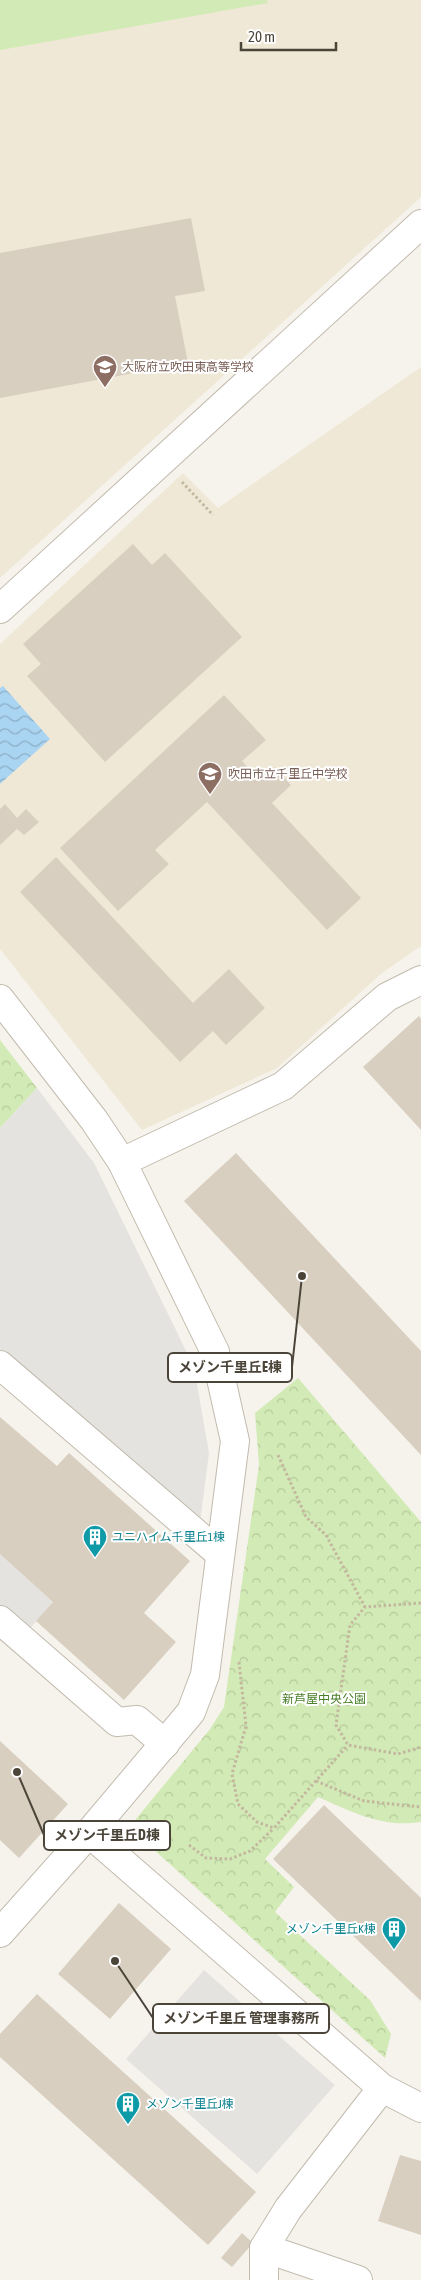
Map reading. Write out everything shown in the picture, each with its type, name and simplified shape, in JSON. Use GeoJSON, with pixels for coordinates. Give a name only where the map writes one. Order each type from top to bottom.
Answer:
{"type":"FeatureCollection","features":[{"type":"Feature","properties":{"kind":"street"},"geometry":{"type":"LineString","coordinates":[[0,609],[421,224]]}},
{"type":"Feature","properties":{"kind":"street"},"geometry":{"type":"LineString","coordinates":[[122,1162],[284,1086],[387,997],[421,980]]}},
{"type":"Feature","properties":{"kind":"street"},"geometry":{"type":"LineString","coordinates":[[0,999],[94,1120],[122,1162],[216,1352],[235,1441],[205,1675],[191,1712],[89,1833],[0,1933]]}},
{"type":"Feature","properties":{"kind":"street"},"geometry":{"type":"LineString","coordinates":[[0,1365],[220,1554]]}},
{"type":"Feature","properties":{"kind":"street"},"geometry":{"type":"LineString","coordinates":[[0,1620],[117,1722],[137,1720],[164,1744]]}},
{"type":"Feature","properties":{"kind":"street"},"geometry":{"type":"LineString","coordinates":[[89,1833],[382,2088],[421,2108]]}},
{"type":"Feature","properties":{"kind":"street"},"geometry":{"type":"LineString","coordinates":[[264,2280],[264,2248],[288,2209],[382,2088]]}},
{"type":"Feature","properties":{"kind":"street"},"geometry":{"type":"LineString","coordinates":[[264,2248],[358,2280]]}},
{"type":"Feature","properties":{"kind":"path"},"geometry":{"type":"LineString","coordinates":[[181,482],[213,515]]}},
{"type":"Feature","properties":{"kind":"path"},"geometry":{"type":"LineString","coordinates":[[278,1455],[306,1517],[326,1535],[365,1608]]}},
{"type":"Feature","properties":{"kind":"path"},"geometry":{"type":"LineString","coordinates":[[421,1603],[365,1608],[350,1625],[336,1725],[348,1745],[398,1754],[421,1747]]}},
{"type":"Feature","properties":{"kind":"path"},"geometry":{"type":"LineString","coordinates":[[239,1657],[246,1726],[232,1774],[238,1804],[257,1822],[274,1828]]}},
{"type":"Feature","properties":{"kind":"path"},"geometry":{"type":"LineString","coordinates":[[189,1845],[206,1858],[230,1859],[250,1851],[274,1828],[348,1745]]}},
{"type":"Feature","properties":{"kind":"path"},"geometry":{"type":"LineString","coordinates":[[316,1781],[364,1801],[421,1807]]}},
{"type":"Feature","properties":{"kind":"shaded area","name":"大阪府立吹田東高等学校"},"geometry":{"type":"Polygon","coordinates":[[[0,0],[421,0],[421,197],[0,578],[0,0]]]}},
{"type":"Feature","properties":{"kind":"shaded area","name":"吹田市立千里丘中学校"},"geometry":{"type":"Polygon","coordinates":[[[421,367],[421,946],[382,973],[277,1068],[142,1130],[0,949],[0,644],[183,473],[218,508],[421,367]]]}},
{"type":"Feature","properties":{"kind":"shaded area"},"geometry":{"type":"Polygon","coordinates":[[[37,1088],[94,1163],[194,1367],[209,1453],[200,1523],[0,1349],[0,1128],[37,1088]]]}},
{"type":"Feature","properties":{"kind":"shaded area"},"geometry":{"type":"Polygon","coordinates":[[[0,1554],[53,1602],[12,1649],[0,1638],[0,1554]]]}},
{"type":"Feature","properties":{"kind":"shaded area"},"geometry":{"type":"Polygon","coordinates":[[[204,1970],[335,2085],[257,2174],[126,2059],[204,1970]]]}},
{"type":"Feature","properties":{"kind":"green space"},"geometry":{"type":"Polygon","coordinates":[[[0,0],[267,0],[268,3],[0,50],[0,0]]]}},
{"type":"Feature","properties":{"kind":"green space"},"geometry":{"type":"Polygon","coordinates":[[[0,1040],[37,1088],[0,1128],[0,1040]]]}},
{"type":"Feature","properties":{"kind":"green space","name":"新芦屋中央公園"},"geometry":{"type":"Polygon","coordinates":[[[298,1378],[421,1522],[421,1822],[393,1823],[380,1821],[355,1813],[318,1797],[265,1859],[294,1887],[275,1912],[370,2000],[391,2034],[385,2058],[141,1838],[136,1819],[210,1729],[224,1707],[259,1465],[255,1413],[298,1378]]]}},
{"type":"Feature","properties":{"kind":"water"},"geometry":{"type":"Polygon","coordinates":[[[3,686],[50,739],[0,784],[0,688],[3,686]]]}},
{"type":"Feature","properties":{"kind":"building"},"geometry":{"type":"Polygon","coordinates":[[[191,218],[205,291],[175,296],[188,363],[0,398],[0,253],[191,218]]]}},
{"type":"Feature","properties":{"kind":"building"},"geometry":{"type":"Polygon","coordinates":[[[133,544],[152,565],[165,553],[242,637],[105,762],[27,676],[41,664],[23,644],[133,544]]]}},
{"type":"Feature","properties":{"kind":"building"},"geometry":{"type":"Polygon","coordinates":[[[224,695],[266,740],[242,761],[260,781],[275,767],[291,785],[272,803],[361,898],[327,930],[207,802],[155,850],[169,864],[118,911],[60,848],[224,695]]]}},
{"type":"Feature","properties":{"kind":"building"},"geometry":{"type":"Polygon","coordinates":[[[5,804],[17,818],[26,809],[39,822],[24,835],[17,829],[0,845],[0,809],[5,804]]]}},
{"type":"Feature","properties":{"kind":"building"},"geometry":{"type":"Polygon","coordinates":[[[56,857],[193,1003],[229,969],[265,1008],[226,1045],[213,1031],[180,1062],[20,892],[56,857]]]}},
{"type":"Feature","properties":{"kind":"building"},"geometry":{"type":"Polygon","coordinates":[[[419,1016],[421,1019],[421,1130],[363,1067],[419,1016]]]}},
{"type":"Feature","properties":{"kind":"building"},"geometry":{"type":"Polygon","coordinates":[[[236,1153],[421,1351],[421,1455],[184,1201],[236,1153]]]}},
{"type":"Feature","properties":{"kind":"building","name":"ユニハイム千里丘1棟"},"geometry":{"type":"Polygon","coordinates":[[[0,1417],[57,1466],[69,1453],[190,1561],[144,1613],[176,1642],[124,1700],[36,1621],[53,1602],[0,1554],[0,1417]]]}},
{"type":"Feature","properties":{"kind":"building"},"geometry":{"type":"Polygon","coordinates":[[[0,1741],[68,1804],[19,1858],[0,1840],[0,1741]]]}},
{"type":"Feature","properties":{"kind":"building","name":"メゾン千里丘K棟"},"geometry":{"type":"Polygon","coordinates":[[[324,1805],[421,1898],[421,2001],[273,1859],[324,1805]]]}},
{"type":"Feature","properties":{"kind":"building"},"geometry":{"type":"Polygon","coordinates":[[[119,1903],[171,1949],[110,2019],[58,1974],[119,1903]]]}},
{"type":"Feature","properties":{"kind":"building","name":"メゾン千里丘J棟"},"geometry":{"type":"Polygon","coordinates":[[[37,1994],[256,2192],[208,2245],[0,2057],[0,2034],[37,1994]]]}},
{"type":"Feature","properties":{"kind":"building"},"geometry":{"type":"Polygon","coordinates":[[[400,2155],[421,2161],[421,2235],[378,2221],[400,2155]]]}},
{"type":"Feature","properties":{"kind":"building"},"geometry":{"type":"Polygon","coordinates":[[[242,2233],[253,2243],[232,2267],[221,2258],[242,2233]]]}},
{"type":"Feature","properties":{"kind":"place","name":"大阪府立吹田東高等学校"},"geometry":{"type":"Point","coordinates":[105,388]}},
{"type":"Feature","properties":{"kind":"place","name":"吹田市立千里丘中学校"},"geometry":{"type":"Point","coordinates":[210,795]}},
{"type":"Feature","properties":{"kind":"place","name":"メゾン千里丘E棟"},"geometry":{"type":"Point","coordinates":[302,1276]}},
{"type":"Feature","properties":{"kind":"place","name":"ユニハイム千里丘1棟"},"geometry":{"type":"Point","coordinates":[95,1558]}},
{"type":"Feature","properties":{"kind":"place","name":"メゾン千里丘D棟"},"geometry":{"type":"Point","coordinates":[17,1772]}},
{"type":"Feature","properties":{"kind":"place","name":"メゾン千里丘K棟"},"geometry":{"type":"Point","coordinates":[394,1950]}},
{"type":"Feature","properties":{"kind":"place","name":"メゾン千里丘 管理事務所"},"geometry":{"type":"Point","coordinates":[115,1961]}},
{"type":"Feature","properties":{"kind":"place","name":"メゾン千里丘J棟"},"geometry":{"type":"Point","coordinates":[128,2125]}}]}
